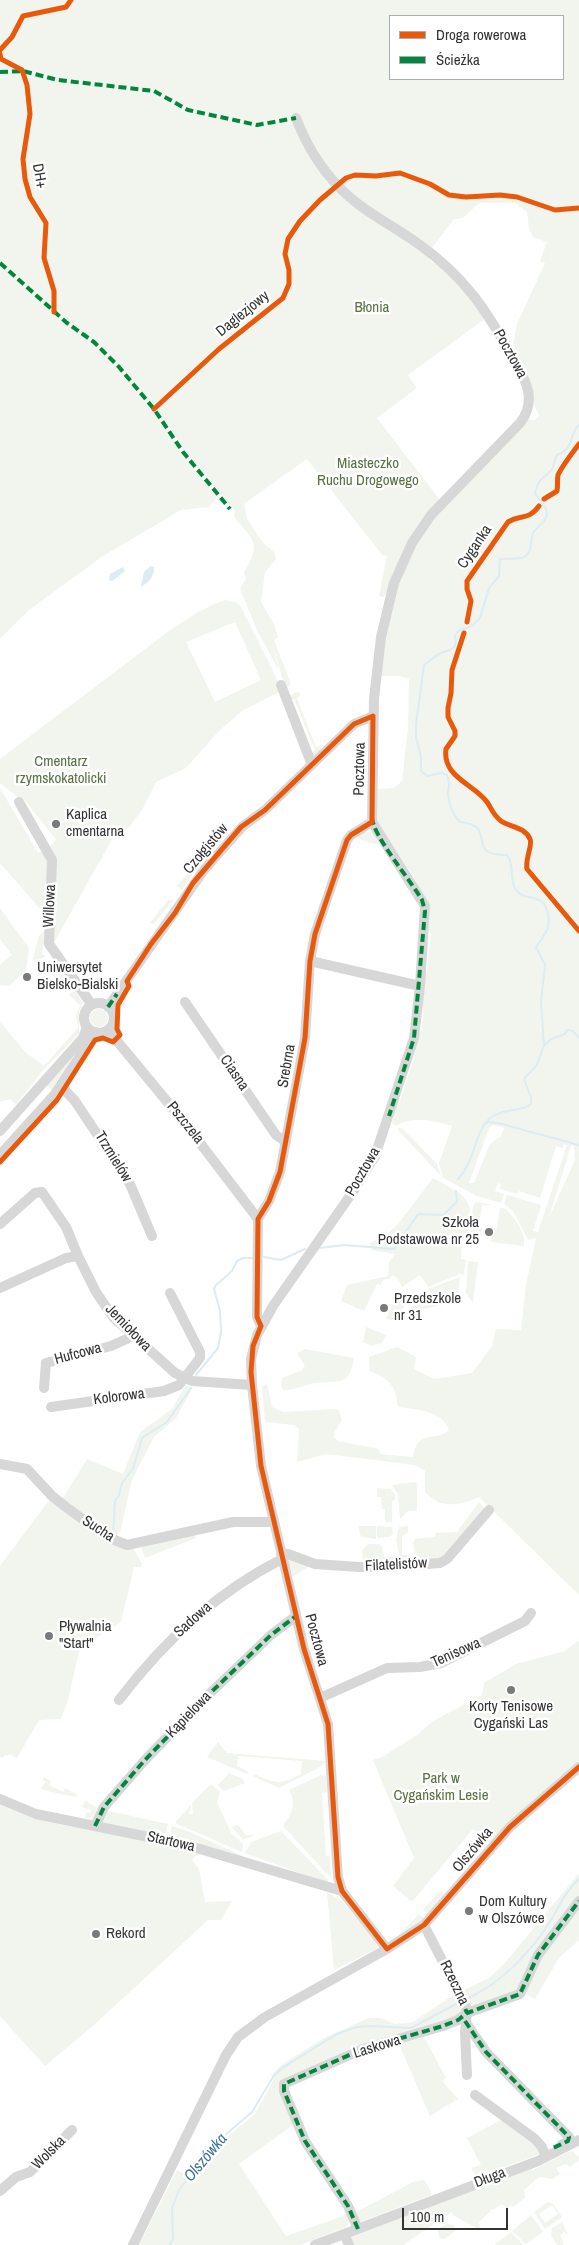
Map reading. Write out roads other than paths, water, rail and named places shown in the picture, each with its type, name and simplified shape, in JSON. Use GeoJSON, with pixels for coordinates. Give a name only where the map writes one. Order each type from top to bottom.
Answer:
{"type":"FeatureCollection","features":[{"type":"Feature","properties":{"kind":"street","name":"Pocztowa"},"geometry":{"type":"LineString","coordinates":[[296,118],[308,147],[340,189],[361,208],[431,253],[466,284],[496,328],[524,377],[530,397],[527,410],[520,423],[431,514],[401,565],[388,604],[381,637],[373,716],[372,822],[425,906],[420,986],[414,1038],[389,1116],[370,1166],[261,1326],[255,1340],[251,1358],[261,1466],[296,1616],[320,1698],[329,1737],[336,1858],[342,1891],[387,1949]]}},
{"type":"Feature","properties":{"kind":"street"},"geometry":{"type":"LineString","coordinates":[[281,684],[312,765]]}},
{"type":"Feature","properties":{"kind":"street","name":"Czołgistów"},"geometry":{"type":"LineString","coordinates":[[108,1007],[204,870],[243,826],[265,810],[354,724],[373,716]]}},
{"type":"Feature","properties":{"kind":"street","name":"Willowa"},"geometry":{"type":"LineString","coordinates":[[19,802],[52,860],[48,944],[92,1005]]}},
{"type":"Feature","properties":{"kind":"street","name":"Srebrna"},"geometry":{"type":"LineString","coordinates":[[261,1326],[257,1317],[258,1219],[275,1187],[286,1142],[305,1038],[310,961],[315,934],[347,840],[351,835],[372,822]]}},
{"type":"Feature","properties":{"kind":"street"},"geometry":{"type":"LineString","coordinates":[[310,961],[420,986]]}},
{"type":"Feature","properties":{"kind":"street","name":"Ciasna"},"geometry":{"type":"LineString","coordinates":[[185,1002],[276,1135],[286,1142]]}},
{"type":"Feature","properties":{"kind":"street"},"geometry":{"type":"LineString","coordinates":[[0,1131],[83,1038],[87,1027],[84,1014],[92,1005],[100,1003],[108,1007],[113,1017],[108,1030],[96,1032],[87,1027]]}},
{"type":"Feature","properties":{"kind":"street","name":"Pszczela"},"geometry":{"type":"LineString","coordinates":[[108,1030],[184,1122],[258,1219]]}},
{"type":"Feature","properties":{"kind":"street"},"geometry":{"type":"LineString","coordinates":[[0,1155],[15,1141],[61,1086],[96,1032]]}},
{"type":"Feature","properties":{"kind":"street","name":"Trzmielów"},"geometry":{"type":"LineString","coordinates":[[61,1086],[75,1101],[125,1176],[140,1204],[152,1236]]}},
{"type":"Feature","properties":{"kind":"street","name":"Jemiołowa"},"geometry":{"type":"LineString","coordinates":[[0,1224],[35,1193],[42,1192],[66,1227],[78,1256],[108,1310],[133,1336],[183,1379]]}},
{"type":"Feature","properties":{"kind":"street"},"geometry":{"type":"LineString","coordinates":[[0,1288],[66,1258],[78,1256]]}},
{"type":"Feature","properties":{"kind":"street"},"geometry":{"type":"LineString","coordinates":[[170,1294],[200,1352],[200,1358],[183,1379],[199,1382],[252,1385]]}},
{"type":"Feature","properties":{"kind":"street","name":"Hufcowa"},"geometry":{"type":"LineString","coordinates":[[44,1388],[46,1363],[111,1346],[133,1336]]}},
{"type":"Feature","properties":{"kind":"street","name":"Kolorowa"},"geometry":{"type":"LineString","coordinates":[[51,1407],[164,1391],[177,1387],[183,1379]]}},
{"type":"Feature","properties":{"kind":"street","name":"Sucha"},"geometry":{"type":"LineString","coordinates":[[0,1464],[27,1469],[52,1496],[66,1507],[107,1537],[127,1545],[233,1522],[273,1522]]}},
{"type":"Feature","properties":{"kind":"street","name":"Filatelistów"},"geometry":{"type":"LineString","coordinates":[[282,1556],[288,1554],[315,1564],[349,1566],[389,1567],[440,1563],[448,1559],[489,1510]]}},
{"type":"Feature","properties":{"kind":"street","name":"Sadowa"},"geometry":{"type":"LineString","coordinates":[[119,1700],[152,1660],[207,1608],[237,1584],[282,1556]]}},
{"type":"Feature","properties":{"kind":"street","name":"Tenisowa"},"geometry":{"type":"LineString","coordinates":[[320,1698],[387,1668],[420,1667],[441,1663],[525,1621],[531,1613]]}},
{"type":"Feature","properties":{"kind":"street","name":"Kąpielowa"},"geometry":{"type":"LineString","coordinates":[[95,1826],[104,1807],[144,1761],[205,1698],[271,1636],[296,1616]]}},
{"type":"Feature","properties":{"kind":"street","name":"Olszówka"},"geometry":{"type":"LineString","coordinates":[[132,2245],[226,2055],[238,2037],[265,2017],[387,1949],[424,1925],[510,1827],[579,1767]]}},
{"type":"Feature","properties":{"kind":"street","name":"Startowa"},"geometry":{"type":"LineString","coordinates":[[0,1799],[36,1814],[189,1846],[342,1891]]}},
{"type":"Feature","properties":{"kind":"street","name":"Laskowa"},"geometry":{"type":"LineString","coordinates":[[358,2229],[348,2206],[305,2141],[284,2091],[284,2084],[363,2049],[422,2033],[520,1994],[538,1955],[579,1901]]}},
{"type":"Feature","properties":{"kind":"street","name":"Rzeczna"},"geometry":{"type":"LineString","coordinates":[[424,1925],[459,1991],[466,2014],[467,2076]]}},
{"type":"Feature","properties":{"kind":"street"},"geometry":{"type":"LineString","coordinates":[[466,2014],[486,2052],[569,2137],[568,2141],[550,2153],[535,2139],[475,2094]]}},
{"type":"Feature","properties":{"kind":"street","name":"Wolska"},"geometry":{"type":"LineString","coordinates":[[0,2191],[16,2177],[30,2172],[72,2130]]}},
{"type":"Feature","properties":{"kind":"street","name":"Długa"},"geometry":{"type":"LineString","coordinates":[[315,2245],[579,2140]]}},
{"type":"Feature","properties":{"kind":"street"},"geometry":{"type":"LineString","coordinates":[[344,2234],[350,2245]]}},
{"type":"Feature","properties":{"kind":"waterway"},"geometry":{"type":"LineString","coordinates":[[458,1179],[464,1172],[483,1126],[488,1120],[493,1116],[531,1104],[531,1098],[524,1079],[537,1065],[544,1045],[541,1002],[545,965],[536,947],[547,929],[549,919],[543,902],[523,896],[517,892],[513,884],[511,863],[507,855],[494,854],[486,850],[478,829],[472,825],[460,822],[455,816],[448,795],[449,783],[447,775],[441,773],[427,776],[421,771],[421,756],[416,738],[416,724],[424,665],[439,654],[455,647],[455,635],[458,631],[472,626],[480,618],[489,588],[499,576],[500,559],[522,558],[529,552],[533,533],[545,520],[547,514],[544,505],[535,494],[537,488],[541,479],[554,466],[557,455],[569,446],[573,433],[579,425]]}},
{"type":"Feature","properties":{"kind":"waterway"},"geometry":{"type":"LineString","coordinates":[[545,1045],[551,1039],[565,1034],[567,1030],[573,1031],[579,1038]]}},
{"type":"Feature","properties":{"kind":"waterway"},"geometry":{"type":"LineString","coordinates":[[487,1122],[498,1123],[579,1145]]}},
{"type":"Feature","properties":{"kind":"waterway"},"geometry":{"type":"LineString","coordinates":[[320,1248],[344,1245],[394,1249],[418,1214],[443,1215],[457,1202],[456,1191]]}},
{"type":"Feature","properties":{"kind":"waterway"},"geometry":{"type":"LineString","coordinates":[[264,1257],[281,1260],[305,1249]]}},
{"type":"Feature","properties":{"kind":"waterway"},"geometry":{"type":"LineString","coordinates":[[196,1375],[218,1348],[221,1332],[220,1311],[214,1289],[232,1271],[237,1261],[243,1258],[254,1258]]}},
{"type":"Feature","properties":{"kind":"waterway"},"geometry":{"type":"LineString","coordinates":[[113,1536],[115,1501],[119,1495],[122,1483],[133,1469],[142,1438],[167,1422],[191,1388]]}},
{"type":"Feature","properties":{"kind":"waterway","name":"Olszówka"},"geometry":{"type":"LineString","coordinates":[[466,1999],[491,1985],[525,1955],[543,1932],[566,1894],[579,1879]]}},
{"type":"Feature","properties":{"kind":"waterway","name":"Olszówka"},"geometry":{"type":"LineString","coordinates":[[170,2245],[173,2239],[172,2208],[179,2190],[217,2142],[252,2112],[273,2077],[282,2068],[337,2034],[357,2027],[411,2028],[460,2002]]}},
{"type":"Feature","properties":{"kind":"place","name":"Kaplica cmentarna"},"geometry":{"type":"Point","coordinates":[56,824]}},
{"type":"Feature","properties":{"kind":"place","name":"Uniwersytet Bielsko-Bialski"},"geometry":{"type":"Point","coordinates":[27,977]}},
{"type":"Feature","properties":{"kind":"place","name":"Szkoła Podstawowa nr 25"},"geometry":{"type":"Point","coordinates":[489,1232]}},
{"type":"Feature","properties":{"kind":"place","name":"Przedszkole nr 31"},"geometry":{"type":"Point","coordinates":[384,1308]}},
{"type":"Feature","properties":{"kind":"place","name":"Pływalnia \"Start\""},"geometry":{"type":"Point","coordinates":[49,1636]}},
{"type":"Feature","properties":{"kind":"place","name":"Korty Tenisowe Cygański Las"},"geometry":{"type":"Point","coordinates":[511,1690]}},
{"type":"Feature","properties":{"kind":"place","name":"Dom Kultury w Olszówce"},"geometry":{"type":"Point","coordinates":[469,1911]}},
{"type":"Feature","properties":{"kind":"place","name":"Rekord"},"geometry":{"type":"Point","coordinates":[96,1934]}},
{"type":"Feature","properties":{"kind":"park label","name":"Błonia"},"geometry":{"type":"Point","coordinates":[372,308]}},
{"type":"Feature","properties":{"kind":"park label","name":"Miasteczko Ruchu Drogowego"},"geometry":{"type":"Point","coordinates":[368,472]}},
{"type":"Feature","properties":{"kind":"park label","name":"Cmentarz rzymskokatolicki"},"geometry":{"type":"Point","coordinates":[61,770]}},
{"type":"Feature","properties":{"kind":"park label","name":"Park w Cygańskim Lesie"},"geometry":{"type":"Point","coordinates":[441,1788]}}]}
